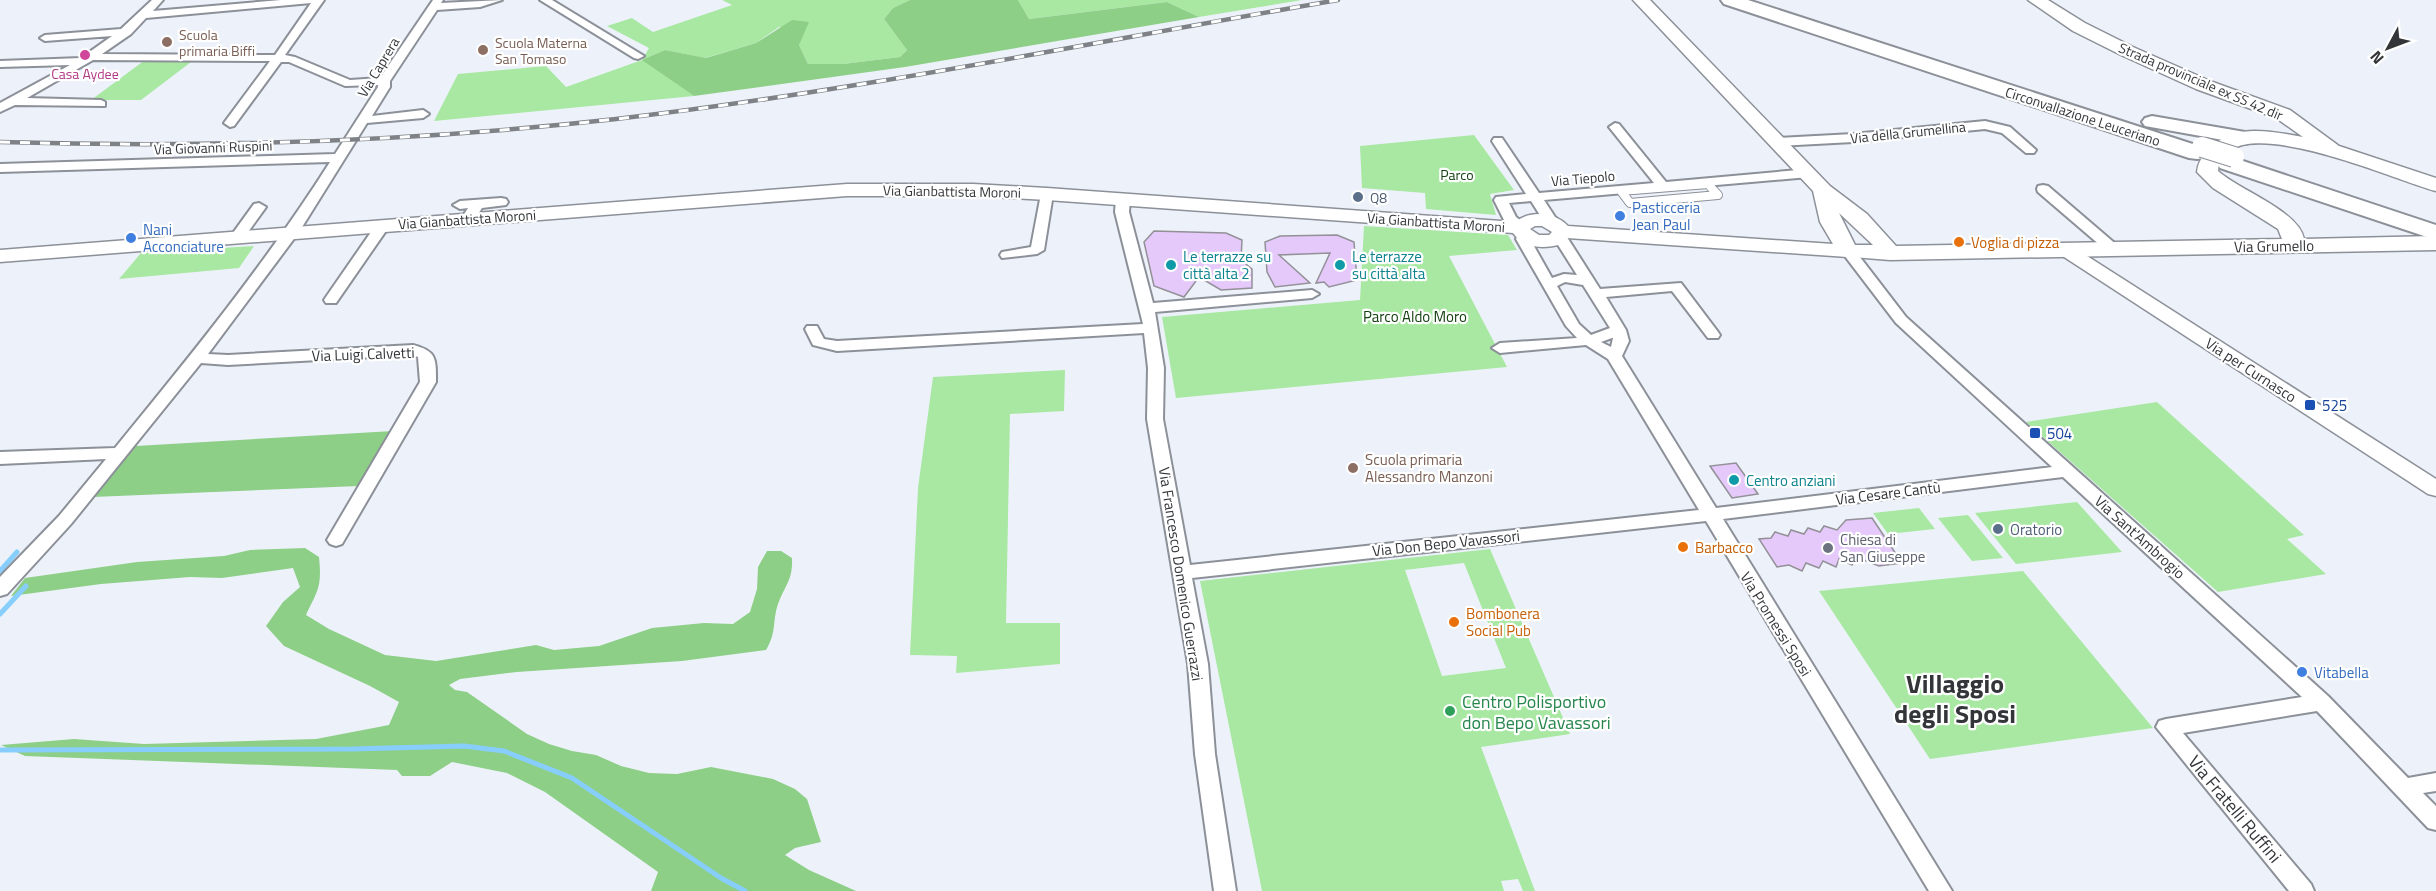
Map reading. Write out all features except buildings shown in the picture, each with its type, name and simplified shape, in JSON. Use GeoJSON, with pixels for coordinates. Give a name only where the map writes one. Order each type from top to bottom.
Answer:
{"type":"FeatureCollection","features":[{"type":"Feature","properties":{"kind":"highway","name":"Circonvallazione Leuceriano"},"geometry":{"type":"LineString","coordinates":[[1730,0],[2200,150],[2236,152],[2436,223]]}},
{"type":"Feature","properties":{"kind":"highway","name":"Circonvallazione Leuceriano"},"geometry":{"type":"LineString","coordinates":[[1752,0],[2200,150]]}},
{"type":"Feature","properties":{"kind":"highway"},"geometry":{"type":"LineString","coordinates":[[1956,67],[1998,75],[2149,121],[2236,152]]}},
{"type":"Feature","properties":{"kind":"highway","name":"Circonvallazione Leuceriano"},"geometry":{"type":"LineString","coordinates":[[2236,152],[2436,233]]}},
{"type":"Feature","properties":{"kind":"main road"},"geometry":{"type":"LineString","coordinates":[[1641,0],[1823,190],[1847,208],[1883,243],[1890,253]]}},
{"type":"Feature","properties":{"kind":"main road","name":"Strada provinciale ex SS 42 dir"},"geometry":{"type":"LineString","coordinates":[[2036,0],[2079,27],[2127,51],[2203,85],[2283,114],[2315,138],[2343,154]]}},
{"type":"Feature","properties":{"kind":"main road","name":"Strada provinciale ex SS 42 dir"},"geometry":{"type":"LineString","coordinates":[[2274,140],[2296,135],[2302,127]]}},
{"type":"Feature","properties":{"kind":"main road"},"geometry":{"type":"LineString","coordinates":[[2294,246],[2293,235],[2287,225],[2220,184],[2207,172],[2208,164],[2224,145],[2235,140],[2236,152],[2274,140],[2343,154],[2396,169],[2436,185]]}},
{"type":"Feature","properties":{"kind":"main road","name":"Via Gianbattista Moroni"},"geometry":{"type":"LineString","coordinates":[[0,256],[383,225],[469,209],[847,190],[973,190],[1046,198],[1123,199],[1522,230],[1530,239],[1547,242],[1560,231],[1848,251]]}},
{"type":"Feature","properties":{"kind":"main road"},"geometry":{"type":"LineString","coordinates":[[1823,190],[1825,206],[1837,237],[1848,251]]}},
{"type":"Feature","properties":{"kind":"main road","name":"Via Grumello"},"geometry":{"type":"LineString","coordinates":[[1848,251],[1890,253],[2067,251],[2436,243]]}},
{"type":"Feature","properties":{"kind":"street"},"geometry":{"type":"LineString","coordinates":[[0,108],[90,59],[128,32],[158,0]]}},
{"type":"Feature","properties":{"kind":"street"},"geometry":{"type":"LineString","coordinates":[[145,15],[317,0]]}},
{"type":"Feature","properties":{"kind":"street"},"geometry":{"type":"LineString","coordinates":[[230,123],[317,0]]}},
{"type":"Feature","properties":{"kind":"street"},"geometry":{"type":"LineString","coordinates":[[435,3],[480,4],[497,0]]}},
{"type":"Feature","properties":{"kind":"street"},"geometry":{"type":"LineString","coordinates":[[545,0],[638,56]]}},
{"type":"Feature","properties":{"kind":"street","name":"Via Caprera"},"geometry":{"type":"LineString","coordinates":[[339,158],[384,87],[384,81],[435,3]]}},
{"type":"Feature","properties":{"kind":"street"},"geometry":{"type":"LineString","coordinates":[[45,38],[128,32]]}},
{"type":"Feature","properties":{"kind":"street"},"geometry":{"type":"LineString","coordinates":[[0,64],[90,59],[278,58],[291,59],[349,84],[384,81]]}},
{"type":"Feature","properties":{"kind":"street"},"geometry":{"type":"LineString","coordinates":[[13,101],[101,104]]}},
{"type":"Feature","properties":{"kind":"street","name":"Via Caprera"},"geometry":{"type":"LineString","coordinates":[[361,125],[423,114]]}},
{"type":"Feature","properties":{"kind":"street","name":"Via della Grumellina"},"geometry":{"type":"LineString","coordinates":[[1778,142],[1853,138],[1985,125],[2006,130],[2030,150]]}},
{"type":"Feature","properties":{"kind":"street"},"geometry":{"type":"LineString","coordinates":[[1615,127],[1663,186]]}},
{"type":"Feature","properties":{"kind":"street","name":"Via Tiepolo"},"geometry":{"type":"LineString","coordinates":[[1498,141],[1535,197],[1809,173]]}},
{"type":"Feature","properties":{"kind":"street"},"geometry":{"type":"LineString","coordinates":[[0,589],[65,520],[197,358],[292,232],[339,158]]}},
{"type":"Feature","properties":{"kind":"street","name":"Via Giovanni Ruspini"},"geometry":{"type":"LineString","coordinates":[[0,168],[339,158]]}},
{"type":"Feature","properties":{"kind":"street"},"geometry":{"type":"LineString","coordinates":[[1708,184],[1718,195],[1630,203],[1621,191],[1708,184]]}},
{"type":"Feature","properties":{"kind":"street"},"geometry":{"type":"LineString","coordinates":[[2043,189],[2113,249]]}},
{"type":"Feature","properties":{"kind":"street"},"geometry":{"type":"LineString","coordinates":[[1535,197],[1560,231],[1619,330],[1621,341],[1614,356]]}},
{"type":"Feature","properties":{"kind":"street","name":"Via Promessi Sposi"},"geometry":{"type":"LineString","coordinates":[[1535,197],[1500,201],[1510,219],[1522,230],[1523,239],[1530,254],[1573,326],[1587,339],[1614,356],[1941,891]]}},
{"type":"Feature","properties":{"kind":"street"},"geometry":{"type":"LineString","coordinates":[[1007,255],[1037,250],[1046,198]]}},
{"type":"Feature","properties":{"kind":"street","name":"Via Francesco Domenico Guerrazzi"},"geometry":{"type":"LineString","coordinates":[[1123,199],[1122,212],[1150,328],[1158,396],[1155,419],[1197,664],[1205,754],[1225,891]]}},
{"type":"Feature","properties":{"kind":"street"},"geometry":{"type":"LineString","coordinates":[[469,209],[501,202]]}},
{"type":"Feature","properties":{"kind":"street"},"geometry":{"type":"LineString","coordinates":[[238,236],[259,207]]}},
{"type":"Feature","properties":{"kind":"street","name":"Via Gianbattista Moroni"},"geometry":{"type":"LineString","coordinates":[[331,300],[383,225]]}},
{"type":"Feature","properties":{"kind":"street","name":"Via Sant'Ambrogio"},"geometry":{"type":"LineString","coordinates":[[1848,251],[1901,320],[2321,702],[2436,821]]}},
{"type":"Feature","properties":{"kind":"street","name":"Via per Curnasco"},"geometry":{"type":"LineString","coordinates":[[2067,251],[2436,489]]}},
{"type":"Feature","properties":{"kind":"street"},"geometry":{"type":"LineString","coordinates":[[1549,284],[1564,278],[1592,288],[1676,286],[1713,335]]}},
{"type":"Feature","properties":{"kind":"street"},"geometry":{"type":"LineString","coordinates":[[1147,308],[1312,294]]}},
{"type":"Feature","properties":{"kind":"street"},"geometry":{"type":"LineString","coordinates":[[812,329],[818,342],[837,346],[1150,328]]}},
{"type":"Feature","properties":{"kind":"street"},"geometry":{"type":"LineString","coordinates":[[1500,348],[1587,339],[1605,336],[1619,330]]}},
{"type":"Feature","properties":{"kind":"street","name":"Via Luigi Calvetti"},"geometry":{"type":"LineString","coordinates":[[197,358],[228,360],[413,350],[425,354],[428,364],[428,382],[336,540]]}},
{"type":"Feature","properties":{"kind":"street"},"geometry":{"type":"LineString","coordinates":[[0,458],[118,453]]}},
{"type":"Feature","properties":{"kind":"street","name":"Via Cesare Cantù"},"geometry":{"type":"LineString","coordinates":[[1711,514],[2066,471]]}},
{"type":"Feature","properties":{"kind":"street","name":"Via Don Bepo Vavassori"},"geometry":{"type":"LineString","coordinates":[[1181,573],[1711,514]]}},
{"type":"Feature","properties":{"kind":"street","name":"Via Fratelli Ruffini"},"geometry":{"type":"LineString","coordinates":[[2303,891],[2166,727],[2321,702]]}},
{"type":"Feature","properties":{"kind":"street"},"geometry":{"type":"LineString","coordinates":[[2403,788],[2436,782]]}},
{"type":"Feature","properties":{"kind":"green space"},"geometry":{"type":"Polygon","coordinates":[[[722,0],[910,0],[893,8],[884,19],[907,50],[900,57],[843,64],[808,64],[799,45],[804,30],[779,27],[756,43],[705,58],[665,50],[643,60],[694,96],[434,121],[458,74],[546,66],[566,87],[642,60],[649,48],[607,26],[632,18],[653,32],[732,5],[722,0]]]}},
{"type":"Feature","properties":{"kind":"green space"},"geometry":{"type":"Polygon","coordinates":[[[910,0],[1018,0],[1029,19],[1167,2],[1199,17],[905,67],[694,96],[642,60],[665,50],[706,58],[756,43],[792,20],[809,22],[799,45],[808,64],[843,64],[900,57],[907,50],[884,19],[893,8],[910,0]]]}},
{"type":"Feature","properties":{"kind":"green space"},"geometry":{"type":"Polygon","coordinates":[[[1018,0],[1302,0],[1199,17],[1167,2],[1029,19],[1018,0]]]}},
{"type":"Feature","properties":{"kind":"green space"},"geometry":{"type":"Polygon","coordinates":[[[195,59],[141,100],[91,100],[145,60],[195,59]]]}},
{"type":"Feature","properties":{"kind":"green space","name":"Parco"},"geometry":{"type":"Polygon","coordinates":[[[1474,135],[1514,190],[1490,194],[1496,215],[1426,209],[1425,193],[1362,188],[1360,146],[1474,135]]]}},
{"type":"Feature","properties":{"kind":"green space","name":"Parco Aldo Moro"},"geometry":{"type":"Polygon","coordinates":[[[1364,226],[1508,235],[1517,250],[1449,256],[1507,367],[1176,398],[1162,317],[1360,300],[1364,226]]]}},
{"type":"Feature","properties":{"kind":"green space"},"geometry":{"type":"Polygon","coordinates":[[[254,246],[239,268],[119,279],[141,253],[254,246]]]}},
{"type":"Feature","properties":{"kind":"green space"},"geometry":{"type":"Polygon","coordinates":[[[1065,370],[1064,411],[1010,414],[1006,623],[1060,623],[1060,664],[956,673],[957,656],[910,655],[918,488],[933,377],[1065,370]]]}},
{"type":"Feature","properties":{"kind":"green space"},"geometry":{"type":"Polygon","coordinates":[[[2157,402],[2304,535],[2287,539],[2326,574],[2218,592],[2026,422],[2157,402]]]}},
{"type":"Feature","properties":{"kind":"green space"},"geometry":{"type":"Polygon","coordinates":[[[393,431],[359,486],[93,497],[136,446],[393,431]]]}},
{"type":"Feature","properties":{"kind":"green space"},"geometry":{"type":"Polygon","coordinates":[[[2077,502],[2122,552],[2016,564],[1975,513],[2077,502]]]}},
{"type":"Feature","properties":{"kind":"green space"},"geometry":{"type":"Polygon","coordinates":[[[1919,508],[1935,529],[1888,534],[1873,513],[1919,508]]]}},
{"type":"Feature","properties":{"kind":"green space"},"geometry":{"type":"Polygon","coordinates":[[[1968,515],[2003,558],[1972,561],[1938,518],[1968,515]]]}},
{"type":"Feature","properties":{"kind":"green space"},"geometry":{"type":"Polygon","coordinates":[[[305,548],[319,557],[320,575],[316,594],[306,615],[329,629],[385,655],[436,661],[536,645],[554,650],[599,646],[652,628],[704,623],[733,624],[750,612],[757,589],[758,567],[767,551],[781,551],[792,558],[791,572],[776,610],[772,638],[766,650],[682,661],[517,672],[460,679],[449,685],[455,690],[467,692],[527,734],[549,744],[596,755],[621,766],[649,773],[677,774],[711,767],[773,779],[795,789],[807,799],[821,842],[795,848],[785,855],[809,870],[856,891],[651,891],[658,872],[545,792],[507,773],[452,762],[430,776],[402,776],[397,770],[25,756],[1,745],[74,739],[144,744],[316,739],[389,725],[399,702],[284,646],[266,626],[283,602],[300,587],[293,568],[222,578],[190,577],[101,584],[11,596],[25,578],[137,562],[224,556],[250,550],[305,548]]]}},
{"type":"Feature","properties":{"kind":"green space"},"geometry":{"type":"Polygon","coordinates":[[[1490,549],[1570,734],[1481,747],[1535,891],[1523,891],[1518,879],[1501,881],[1504,891],[1262,891],[1200,581],[1490,549]],[[1464,563],[1405,570],[1442,676],[1506,668],[1464,563]]]}},
{"type":"Feature","properties":{"kind":"green space"},"geometry":{"type":"Polygon","coordinates":[[[2023,571],[2153,728],[1930,759],[1819,591],[2023,571]]]}},
{"type":"Feature","properties":{"kind":"waterway"},"geometry":{"type":"LineString","coordinates":[[0,571],[17,552]]}},
{"type":"Feature","properties":{"kind":"waterway"},"geometry":{"type":"LineString","coordinates":[[0,614],[26,586]]}},
{"type":"Feature","properties":{"kind":"waterway"},"geometry":{"type":"LineString","coordinates":[[0,750],[352,749],[464,746],[504,751],[572,778],[721,878],[745,891]]}},
{"type":"Feature","properties":{"kind":"railway"},"geometry":{"type":"LineString","coordinates":[[0,142],[154,144],[308,141],[462,133],[616,119],[707,108],[888,80],[1338,0]]}},
{"type":"Feature","properties":{"kind":"place","name":"Scuola primaria Biffi"},"geometry":{"type":"Point","coordinates":[167,42]}},
{"type":"Feature","properties":{"kind":"place","name":"Scuola Materna San Tomaso"},"geometry":{"type":"Point","coordinates":[483,50]}},
{"type":"Feature","properties":{"kind":"place","name":"Casa Aydee"},"geometry":{"type":"Point","coordinates":[85,55]}},
{"type":"Feature","properties":{"kind":"place","name":"Q8"},"geometry":{"type":"Point","coordinates":[1358,197]}},
{"type":"Feature","properties":{"kind":"place","name":"Pasticceria Jean Paul"},"geometry":{"type":"Point","coordinates":[1620,216]}},
{"type":"Feature","properties":{"kind":"place","name":"Nani Acconciature"},"geometry":{"type":"Point","coordinates":[131,238]}},
{"type":"Feature","properties":{"kind":"place","name":"Voglia di pizza"},"geometry":{"type":"Point","coordinates":[1959,242]}},
{"type":"Feature","properties":{"kind":"place","name":"Le terrazze su città alta 2"},"geometry":{"type":"Point","coordinates":[1171,265]}},
{"type":"Feature","properties":{"kind":"place","name":"Le terrazze su città alta"},"geometry":{"type":"Point","coordinates":[1340,265]}},
{"type":"Feature","properties":{"kind":"place","name":"525"},"geometry":{"type":"Point","coordinates":[2310,405]}},
{"type":"Feature","properties":{"kind":"place","name":"504"},"geometry":{"type":"Point","coordinates":[2035,433]}},
{"type":"Feature","properties":{"kind":"place","name":"Scuola primaria Alessandro Manzoni"},"geometry":{"type":"Point","coordinates":[1353,468]}},
{"type":"Feature","properties":{"kind":"place","name":"Centro anziani"},"geometry":{"type":"Point","coordinates":[1734,480]}},
{"type":"Feature","properties":{"kind":"place","name":"Oratorio"},"geometry":{"type":"Point","coordinates":[1998,529]}},
{"type":"Feature","properties":{"kind":"place","name":"Barbacco"},"geometry":{"type":"Point","coordinates":[1683,547]}},
{"type":"Feature","properties":{"kind":"place","name":"Chiesa di San Giuseppe"},"geometry":{"type":"Point","coordinates":[1828,548]}},
{"type":"Feature","properties":{"kind":"place","name":"Bombonera Social Pub"},"geometry":{"type":"Point","coordinates":[1454,622]}},
{"type":"Feature","properties":{"kind":"place","name":"Vitabella"},"geometry":{"type":"Point","coordinates":[2302,672]}},
{"type":"Feature","properties":{"kind":"place","name":"Centro Polisportivo don Bepo Vavassori"},"geometry":{"type":"Point","coordinates":[1450,711]}},
{"type":"Feature","properties":{"kind":"district","name":"Villaggio degli Sposi"},"geometry":{"type":"Point","coordinates":[1955,698]}}]}
